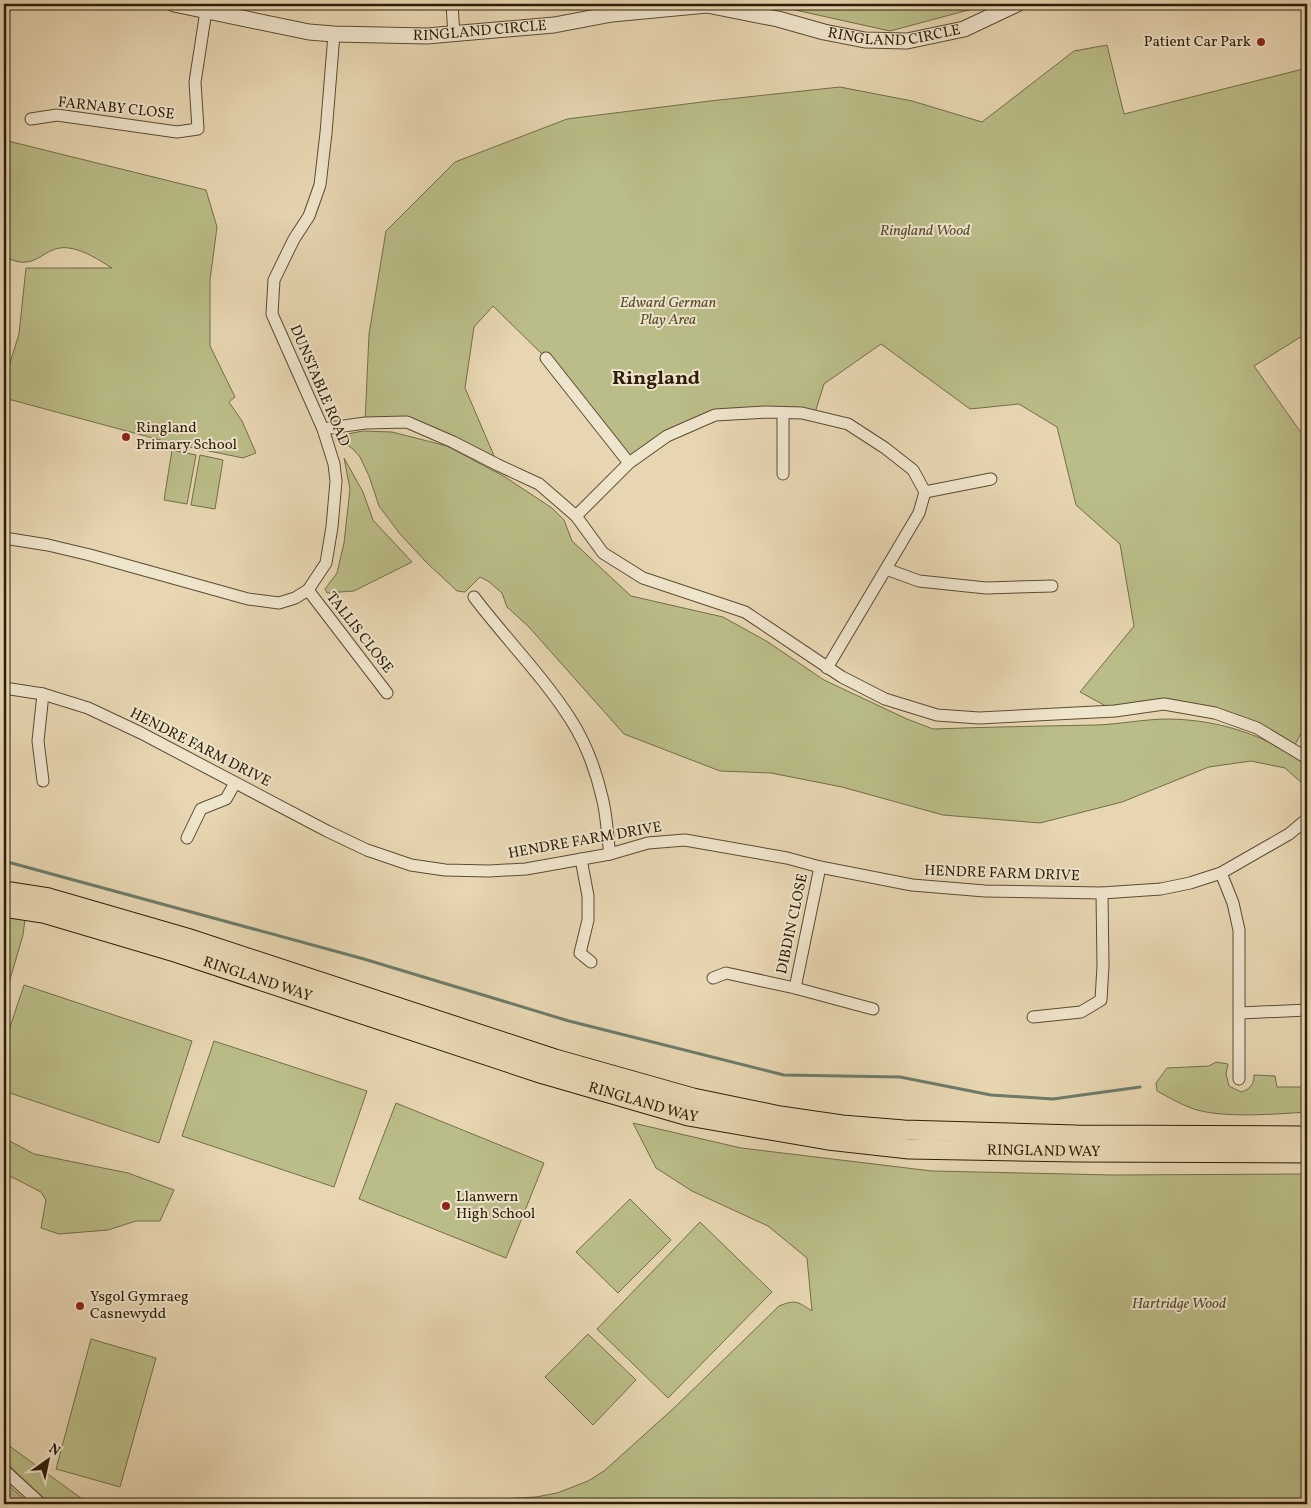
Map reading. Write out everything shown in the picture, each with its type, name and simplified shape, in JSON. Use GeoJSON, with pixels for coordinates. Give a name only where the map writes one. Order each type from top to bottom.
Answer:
{"type":"FeatureCollection","features":[{"type":"Feature","properties":{"kind":"main road","name":"RINGLAND WAY"},"geometry":{"type":"LineString","coordinates":[[4,891],[49,898],[126,919],[611,1076],[693,1098],[780,1116],[842,1125],[904,1130],[1076,1135],[1307,1136]]}},
{"type":"Feature","properties":{"kind":"main road","name":"RINGLAND WAY"},"geometry":{"type":"LineString","coordinates":[[4,908],[43,913],[178,953],[543,1074],[688,1116],[828,1140],[909,1149],[1307,1153]]}},
{"type":"Feature","properties":{"kind":"street","name":"RINGLAND CIRCLE"},"geometry":{"type":"LineString","coordinates":[[174,4],[309,32],[418,36],[454,35],[554,25],[639,10],[706,5],[778,19],[824,32],[865,40],[907,41],[964,29],[1017,4]]}},
{"type":"Feature","properties":{"kind":"street"},"geometry":{"type":"LineString","coordinates":[[452,4],[454,35]]}},
{"type":"Feature","properties":{"kind":"street","name":"FARNABY CLOSE"},"geometry":{"type":"LineString","coordinates":[[31,119],[57,115],[177,132],[198,129],[195,82],[206,10]]}},
{"type":"Feature","properties":{"kind":"street","name":"DUNSTABLE ROAD"},"geometry":{"type":"LineString","coordinates":[[308,590],[326,563],[332,527],[336,481],[333,458],[324,429],[272,314],[274,280],[294,239],[309,216],[320,185],[334,34]]}},
{"type":"Feature","properties":{"kind":"street"},"geometry":{"type":"LineString","coordinates":[[546,358],[629,463]]}},
{"type":"Feature","properties":{"kind":"street"},"geometry":{"type":"LineString","coordinates":[[783,413],[783,474]]}},
{"type":"Feature","properties":{"kind":"street"},"geometry":{"type":"LineString","coordinates":[[576,516],[629,463],[667,436],[715,415],[802,413],[848,424],[885,448],[913,470],[925,492],[919,513],[827,668]]}},
{"type":"Feature","properties":{"kind":"street"},"geometry":{"type":"LineString","coordinates":[[324,429],[365,423],[407,422],[539,484],[576,516],[603,552],[643,578],[745,612],[842,678],[885,700],[937,715],[979,718],[1114,711],[1164,704],[1215,713],[1257,728],[1307,758]]}},
{"type":"Feature","properties":{"kind":"street"},"geometry":{"type":"LineString","coordinates":[[925,492],[990,479]]}},
{"type":"Feature","properties":{"kind":"street"},"geometry":{"type":"LineString","coordinates":[[4,538],[48,545],[90,555],[248,600],[279,603],[295,598],[308,590]]}},
{"type":"Feature","properties":{"kind":"street"},"geometry":{"type":"LineString","coordinates":[[886,569],[919,581],[986,588],[1052,586]]}},
{"type":"Feature","properties":{"kind":"street","name":"TALLIS CLOSE"},"geometry":{"type":"LineString","coordinates":[[308,590],[387,693]]}},
{"type":"Feature","properties":{"kind":"street"},"geometry":{"type":"LineString","coordinates":[[474,597],[496,626],[546,684],[572,721],[590,758],[603,798],[610,854]]}},
{"type":"Feature","properties":{"kind":"street","name":"HENDRE FARM DRIVE"},"geometry":{"type":"LineString","coordinates":[[4,688],[43,694],[95,712],[141,733],[327,831],[367,850],[411,865],[445,870],[489,871],[526,868],[610,854],[648,843],[684,840],[787,858],[820,867],[921,886],[985,892],[1102,893],[1161,889],[1190,883],[1221,873],[1289,834],[1307,819]]}},
{"type":"Feature","properties":{"kind":"street"},"geometry":{"type":"LineString","coordinates":[[43,694],[38,742],[43,781]]}},
{"type":"Feature","properties":{"kind":"street"},"geometry":{"type":"LineString","coordinates":[[187,838],[201,809],[226,799],[235,783]]}},
{"type":"Feature","properties":{"kind":"street"},"geometry":{"type":"LineString","coordinates":[[581,859],[588,896],[588,920],[580,953],[591,962]]}},
{"type":"Feature","properties":{"kind":"street","name":"DIBDIN CLOSE"},"geometry":{"type":"LineString","coordinates":[[795,988],[820,867]]}},
{"type":"Feature","properties":{"kind":"street"},"geometry":{"type":"LineString","coordinates":[[1221,873],[1233,903],[1240,930],[1239,1079]]}},
{"type":"Feature","properties":{"kind":"street"},"geometry":{"type":"LineString","coordinates":[[1033,1016],[1081,1012],[1101,1000],[1103,966],[1102,893]]}},
{"type":"Feature","properties":{"kind":"street","name":"DIBDIN CLOSE"},"geometry":{"type":"LineString","coordinates":[[713,978],[726,972],[873,1009]]}},
{"type":"Feature","properties":{"kind":"street"},"geometry":{"type":"LineString","coordinates":[[1240,1013],[1307,1010]]}},
{"type":"Feature","properties":{"kind":"street"},"geometry":{"type":"LineString","coordinates":[[4,1470],[41,1504]]}},
{"type":"Feature","properties":{"kind":"green space"},"geometry":{"type":"Polygon","coordinates":[[[768,4],[991,4],[890,31],[768,4]]]}},
{"type":"Feature","properties":{"kind":"green space","name":"Ringland Wood"},"geometry":{"type":"Polygon","coordinates":[[[1107,45],[1124,114],[1307,68],[1307,333],[1254,366],[1307,441],[1307,721],[1293,749],[1257,728],[1165,704],[1115,711],[1080,692],[1134,626],[1120,544],[1076,505],[1057,427],[1019,404],[970,409],[881,344],[824,384],[814,416],[715,415],[629,463],[546,358],[493,306],[474,327],[465,388],[498,465],[407,422],[365,423],[369,334],[386,231],[455,162],[567,119],[840,87],[912,101],[982,122],[1074,51],[1107,45]]]}},
{"type":"Feature","properties":{"kind":"green space"},"geometry":{"type":"Polygon","coordinates":[[[4,140],[206,190],[217,227],[210,280],[210,346],[235,397],[229,402],[242,421],[256,453],[243,458],[175,444],[8,399],[5,379],[19,334],[26,268],[112,268],[86,253],[69,248],[52,250],[32,261],[24,262],[15,261],[4,256],[4,140]]]}},
{"type":"Feature","properties":{"kind":"green space"},"geometry":{"type":"Polygon","coordinates":[[[363,431],[392,432],[447,446],[505,477],[552,508],[564,520],[572,541],[631,596],[723,617],[768,642],[824,680],[907,719],[933,729],[1097,725],[1160,719],[1206,722],[1242,731],[1292,755],[1307,766],[1307,780],[1304,785],[1285,768],[1251,761],[1209,767],[1122,802],[1040,823],[943,815],[842,787],[771,773],[720,771],[624,734],[528,626],[507,607],[502,593],[480,577],[465,592],[457,591],[426,562],[400,534],[379,506],[369,476],[360,457],[343,442],[343,437],[347,434],[363,431]]]}},
{"type":"Feature","properties":{"kind":"green space"},"geometry":{"type":"Polygon","coordinates":[[[172,450],[196,455],[187,504],[164,500],[172,450]]]}},
{"type":"Feature","properties":{"kind":"green space"},"geometry":{"type":"Polygon","coordinates":[[[200,455],[223,460],[215,509],[191,505],[200,455]]]}},
{"type":"Feature","properties":{"kind":"green space"},"geometry":{"type":"Polygon","coordinates":[[[344,458],[363,492],[373,520],[412,562],[354,591],[327,593],[325,589],[337,573],[344,543],[350,489],[344,458]]]}},
{"type":"Feature","properties":{"kind":"green space"},"geometry":{"type":"Polygon","coordinates":[[[4,917],[25,919],[23,935],[4,1000],[4,917]]]}},
{"type":"Feature","properties":{"kind":"green space"},"geometry":{"type":"Polygon","coordinates":[[[24,985],[192,1041],[159,1143],[4,1091],[4,1045],[24,985]]]}},
{"type":"Feature","properties":{"kind":"green space"},"geometry":{"type":"Polygon","coordinates":[[[214,1041],[367,1091],[334,1187],[182,1136],[214,1041]]]}},
{"type":"Feature","properties":{"kind":"green space"},"geometry":{"type":"Polygon","coordinates":[[[1216,1062],[1228,1064],[1226,1074],[1229,1086],[1241,1092],[1251,1086],[1254,1075],[1275,1076],[1277,1087],[1307,1087],[1307,1112],[1248,1115],[1217,1114],[1191,1108],[1157,1091],[1156,1083],[1167,1068],[1209,1066],[1216,1062]]]}},
{"type":"Feature","properties":{"kind":"green space"},"geometry":{"type":"Polygon","coordinates":[[[396,1103],[544,1163],[506,1258],[359,1199],[396,1103]]]}},
{"type":"Feature","properties":{"kind":"green space","name":"Hartridge Wood"},"geometry":{"type":"Polygon","coordinates":[[[633,1123],[741,1148],[932,1171],[1113,1175],[1307,1174],[1307,1504],[499,1504],[500,1499],[536,1497],[557,1493],[588,1481],[604,1471],[674,1408],[779,1306],[797,1302],[812,1311],[807,1258],[768,1226],[692,1191],[656,1168],[633,1123]]]}},
{"type":"Feature","properties":{"kind":"green space"},"geometry":{"type":"Polygon","coordinates":[[[4,1138],[34,1154],[128,1173],[174,1190],[160,1221],[136,1221],[108,1230],[59,1234],[41,1228],[46,1200],[41,1192],[4,1173],[4,1138]]]}},
{"type":"Feature","properties":{"kind":"green space"},"geometry":{"type":"Polygon","coordinates":[[[630,1199],[671,1240],[618,1293],[576,1252],[630,1199]]]}},
{"type":"Feature","properties":{"kind":"green space"},"geometry":{"type":"Polygon","coordinates":[[[700,1222],[772,1292],[668,1398],[597,1329],[700,1222]]]}},
{"type":"Feature","properties":{"kind":"green space"},"geometry":{"type":"Polygon","coordinates":[[[588,1334],[636,1380],[593,1425],[545,1377],[588,1334]]]}},
{"type":"Feature","properties":{"kind":"green space"},"geometry":{"type":"Polygon","coordinates":[[[91,1339],[156,1358],[120,1487],[56,1469],[91,1339]]]}},
{"type":"Feature","properties":{"kind":"green space"},"geometry":{"type":"Polygon","coordinates":[[[4,1442],[89,1504],[50,1504],[4,1461],[4,1442]]]}},
{"type":"Feature","properties":{"kind":"green space"},"geometry":{"type":"Polygon","coordinates":[[[4,1481],[29,1504],[4,1504],[4,1481]]]}},
{"type":"Feature","properties":{"kind":"waterway"},"geometry":{"type":"LineString","coordinates":[[4,861],[364,959],[569,1021],[784,1075],[900,1077],[991,1095],[1053,1099],[1140,1087]]}},
{"type":"Feature","properties":{"kind":"place","name":"Patient Car Park"},"geometry":{"type":"Point","coordinates":[1261,42]}},
{"type":"Feature","properties":{"kind":"place","name":"Ringland Primary School"},"geometry":{"type":"Point","coordinates":[126,437]}},
{"type":"Feature","properties":{"kind":"place","name":"Llanwern High School"},"geometry":{"type":"Point","coordinates":[446,1206]}},
{"type":"Feature","properties":{"kind":"place","name":"Ysgol Gymraeg Casnewydd"},"geometry":{"type":"Point","coordinates":[80,1306]}},
{"type":"Feature","properties":{"kind":"district","name":"Ringland"},"geometry":{"type":"Point","coordinates":[656,379]}},
{"type":"Feature","properties":{"kind":"park label","name":"Edward German Play Area"},"geometry":{"type":"Point","coordinates":[668,312]}}]}
